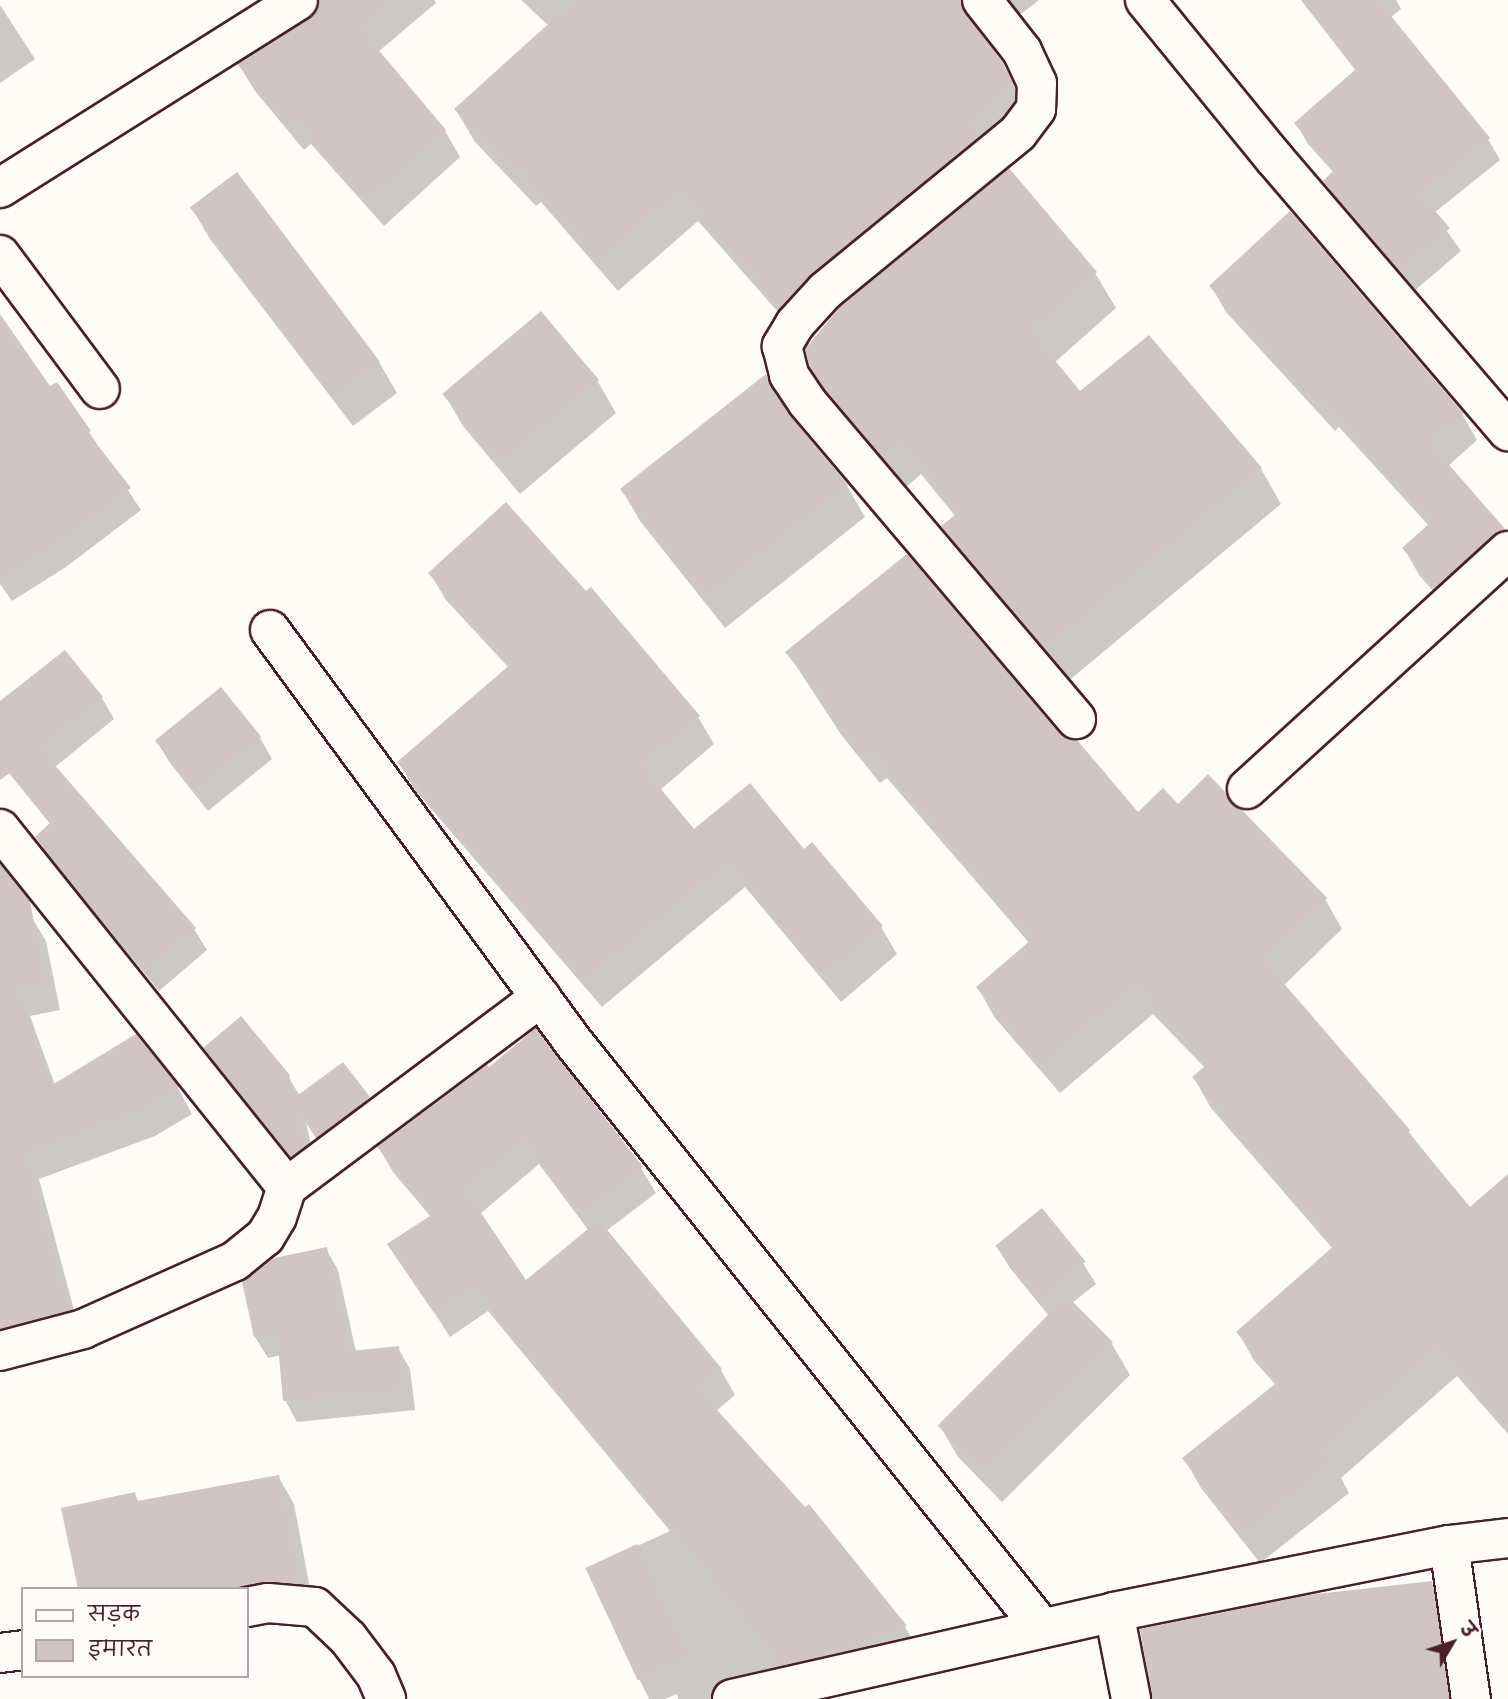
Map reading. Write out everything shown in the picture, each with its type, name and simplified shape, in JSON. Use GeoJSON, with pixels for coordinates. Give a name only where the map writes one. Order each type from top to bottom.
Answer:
{"type":"FeatureCollection","features":[{"type":"Feature","properties":{"kind":"street"},"geometry":{"type":"LineString","coordinates":[[0,188],[298,0]]}},
{"type":"Feature","properties":{"kind":"street"},"geometry":{"type":"LineString","coordinates":[[982,0],[1022,51],[1037,83],[1036,109],[1018,133],[825,291],[795,324],[782,346],[789,375],[807,402],[1076,719]]}},
{"type":"Feature","properties":{"kind":"street"},"geometry":{"type":"LineString","coordinates":[[1145,0],[1274,158],[1508,431]]}},
{"type":"Feature","properties":{"kind":"street"},"geometry":{"type":"LineString","coordinates":[[0,254],[100,390]]}},
{"type":"Feature","properties":{"kind":"street"},"geometry":{"type":"LineString","coordinates":[[1247,789],[1508,551]]}},
{"type":"Feature","properties":{"kind":"street"},"geometry":{"type":"LineString","coordinates":[[270,630],[541,997],[728,1238],[1042,1628]]}},
{"type":"Feature","properties":{"kind":"street"},"geometry":{"type":"LineString","coordinates":[[0,829],[287,1187]]}},
{"type":"Feature","properties":{"kind":"street"},"geometry":{"type":"LineString","coordinates":[[0,1351],[83,1329],[235,1261],[265,1237],[277,1217],[287,1187],[541,997]]}},
{"type":"Feature","properties":{"kind":"street"},"geometry":{"type":"LineString","coordinates":[[732,1699],[1114,1612],[1449,1545],[1508,1538]]}},
{"type":"Feature","properties":{"kind":"street"},"geometry":{"type":"LineString","coordinates":[[1449,1545],[1471,1699]]}},
{"type":"Feature","properties":{"kind":"street"},"geometry":{"type":"LineString","coordinates":[[248,1607],[268,1603],[315,1607],[348,1638],[376,1675],[386,1699]]}},
{"type":"Feature","properties":{"kind":"street"},"geometry":{"type":"LineString","coordinates":[[1114,1612],[1131,1699]]}},
{"type":"Feature","properties":{"kind":"street"},"geometry":{"type":"LineString","coordinates":[[0,1653],[21,1650]]}},
{"type":"Feature","properties":{"kind":"building"},"geometry":{"type":"Polygon","coordinates":[[[320,0],[393,0],[360,28],[446,130],[368,201],[294,119],[288,125],[237,64],[310,18],[317,11],[320,0]]]}},
{"type":"Feature","properties":{"kind":"building"},"geometry":{"type":"Polygon","coordinates":[[[575,0],[961,0],[965,13],[1003,63],[1013,83],[970,121],[981,135],[811,274],[781,307],[679,190],[599,261],[521,171],[517,175],[454,109],[575,0]]]}},
{"type":"Feature","properties":{"kind":"building"},"geometry":{"type":"Polygon","coordinates":[[[1301,0],[1378,0],[1490,138],[1420,194],[1450,228],[1400,272],[1323,181],[1335,169],[1294,123],[1356,69],[1301,0]]]}},
{"type":"Feature","properties":{"kind":"building"},"geometry":{"type":"Polygon","coordinates":[[[1009,168],[1097,272],[1031,331],[1080,391],[1149,335],[1262,468],[1045,649],[941,526],[959,512],[900,440],[881,456],[824,389],[809,366],[805,349],[840,307],[1009,168]]]}},
{"type":"Feature","properties":{"kind":"building"},"geometry":{"type":"Polygon","coordinates":[[[237,172],[380,361],[333,397],[190,208],[237,172]]]}},
{"type":"Feature","properties":{"kind":"building"},"geometry":{"type":"Polygon","coordinates":[[[1290,211],[1463,413],[1430,443],[1506,530],[1493,535],[1436,587],[1402,548],[1431,522],[1323,402],[1319,406],[1209,286],[1290,211]]]}},
{"type":"Feature","properties":{"kind":"building"},"geometry":{"type":"Polygon","coordinates":[[[541,311],[599,380],[500,463],[442,394],[541,311]]]}},
{"type":"Feature","properties":{"kind":"building"},"geometry":{"type":"Polygon","coordinates":[[[0,314],[50,386],[57,382],[91,431],[88,433],[131,488],[54,546],[0,580],[0,314]]]}},
{"type":"Feature","properties":{"kind":"building"},"geometry":{"type":"Polygon","coordinates":[[[766,374],[789,414],[848,485],[706,598],[620,489],[766,374]]]}},
{"type":"Feature","properties":{"kind":"building"},"geometry":{"type":"Polygon","coordinates":[[[506,502],[586,591],[591,587],[700,716],[641,765],[694,829],[750,783],[804,849],[812,842],[883,926],[824,976],[729,862],[585,981],[397,762],[512,663],[428,573],[506,502]]]}},
{"type":"Feature","properties":{"kind":"building"},"geometry":{"type":"Polygon","coordinates":[[[907,554],[1059,733],[1077,740],[1138,812],[1163,788],[1178,804],[1208,774],[1226,793],[1231,804],[1242,810],[1327,898],[1263,959],[1410,1130],[1408,1132],[1470,1207],[1508,1174],[1508,1427],[1439,1347],[1323,1449],[1334,1462],[1242,1534],[1182,1458],[1279,1381],[1236,1332],[1335,1245],[1192,1077],[1209,1063],[1135,985],[1041,1065],[976,987],[1032,939],[869,749],[862,755],[823,706],[827,703],[785,652],[907,554]]]}},
{"type":"Feature","properties":{"kind":"building"},"geometry":{"type":"Polygon","coordinates":[[[65,650],[103,697],[40,748],[196,928],[146,971],[35,837],[51,822],[11,772],[0,780],[0,701],[65,650]]]}},
{"type":"Feature","properties":{"kind":"building"},"geometry":{"type":"Polygon","coordinates":[[[221,687],[261,737],[195,790],[155,740],[221,687]]]}},
{"type":"Feature","properties":{"kind":"building"},"geometry":{"type":"Polygon","coordinates":[[[0,864],[30,901],[46,985],[17,990],[52,1085],[136,1034],[179,1087],[140,1111],[26,1153],[68,1310],[0,1328],[0,864]]]}},
{"type":"Feature","properties":{"kind":"building"},"geometry":{"type":"Polygon","coordinates":[[[241,1016],[289,1074],[294,1098],[343,1062],[370,1097],[316,1138],[296,1108],[305,1146],[291,1157],[203,1048],[241,1016]]]}},
{"type":"Feature","properties":{"kind":"building"},"geometry":{"type":"Polygon","coordinates":[[[536,1028],[643,1167],[579,1215],[524,1140],[465,1189],[526,1280],[599,1220],[722,1369],[698,1389],[805,1507],[809,1504],[907,1626],[822,1656],[781,1665],[672,1528],[472,1287],[434,1313],[387,1244],[433,1214],[377,1147],[487,1065],[489,1067],[536,1028]]]}},
{"type":"Feature","properties":{"kind":"building"},"geometry":{"type":"Polygon","coordinates":[[[1042,1208],[1085,1262],[1039,1299],[995,1246],[1042,1208]]]}},
{"type":"Feature","properties":{"kind":"building"},"geometry":{"type":"Polygon","coordinates":[[[327,1247],[350,1351],[399,1346],[404,1389],[283,1401],[277,1333],[254,1337],[242,1282],[274,1258],[327,1247]]]}},
{"type":"Feature","properties":{"kind":"building"},"geometry":{"type":"Polygon","coordinates":[[[1067,1296],[1113,1342],[984,1471],[938,1425],[1067,1296]]]}},
{"type":"Feature","properties":{"kind":"building"},"geometry":{"type":"Polygon","coordinates":[[[279,1475],[300,1584],[264,1581],[243,1587],[78,1587],[61,1508],[135,1492],[137,1501],[279,1475]]]}},
{"type":"Feature","properties":{"kind":"building"},"geometry":{"type":"Polygon","coordinates":[[[637,1544],[689,1656],[638,1680],[585,1568],[637,1544]]]}},
{"type":"Feature","properties":{"kind":"building"},"geometry":{"type":"Polygon","coordinates":[[[1432,1581],[1449,1699],[1152,1699],[1140,1629],[1308,1595],[1432,1581]]]}}]}
